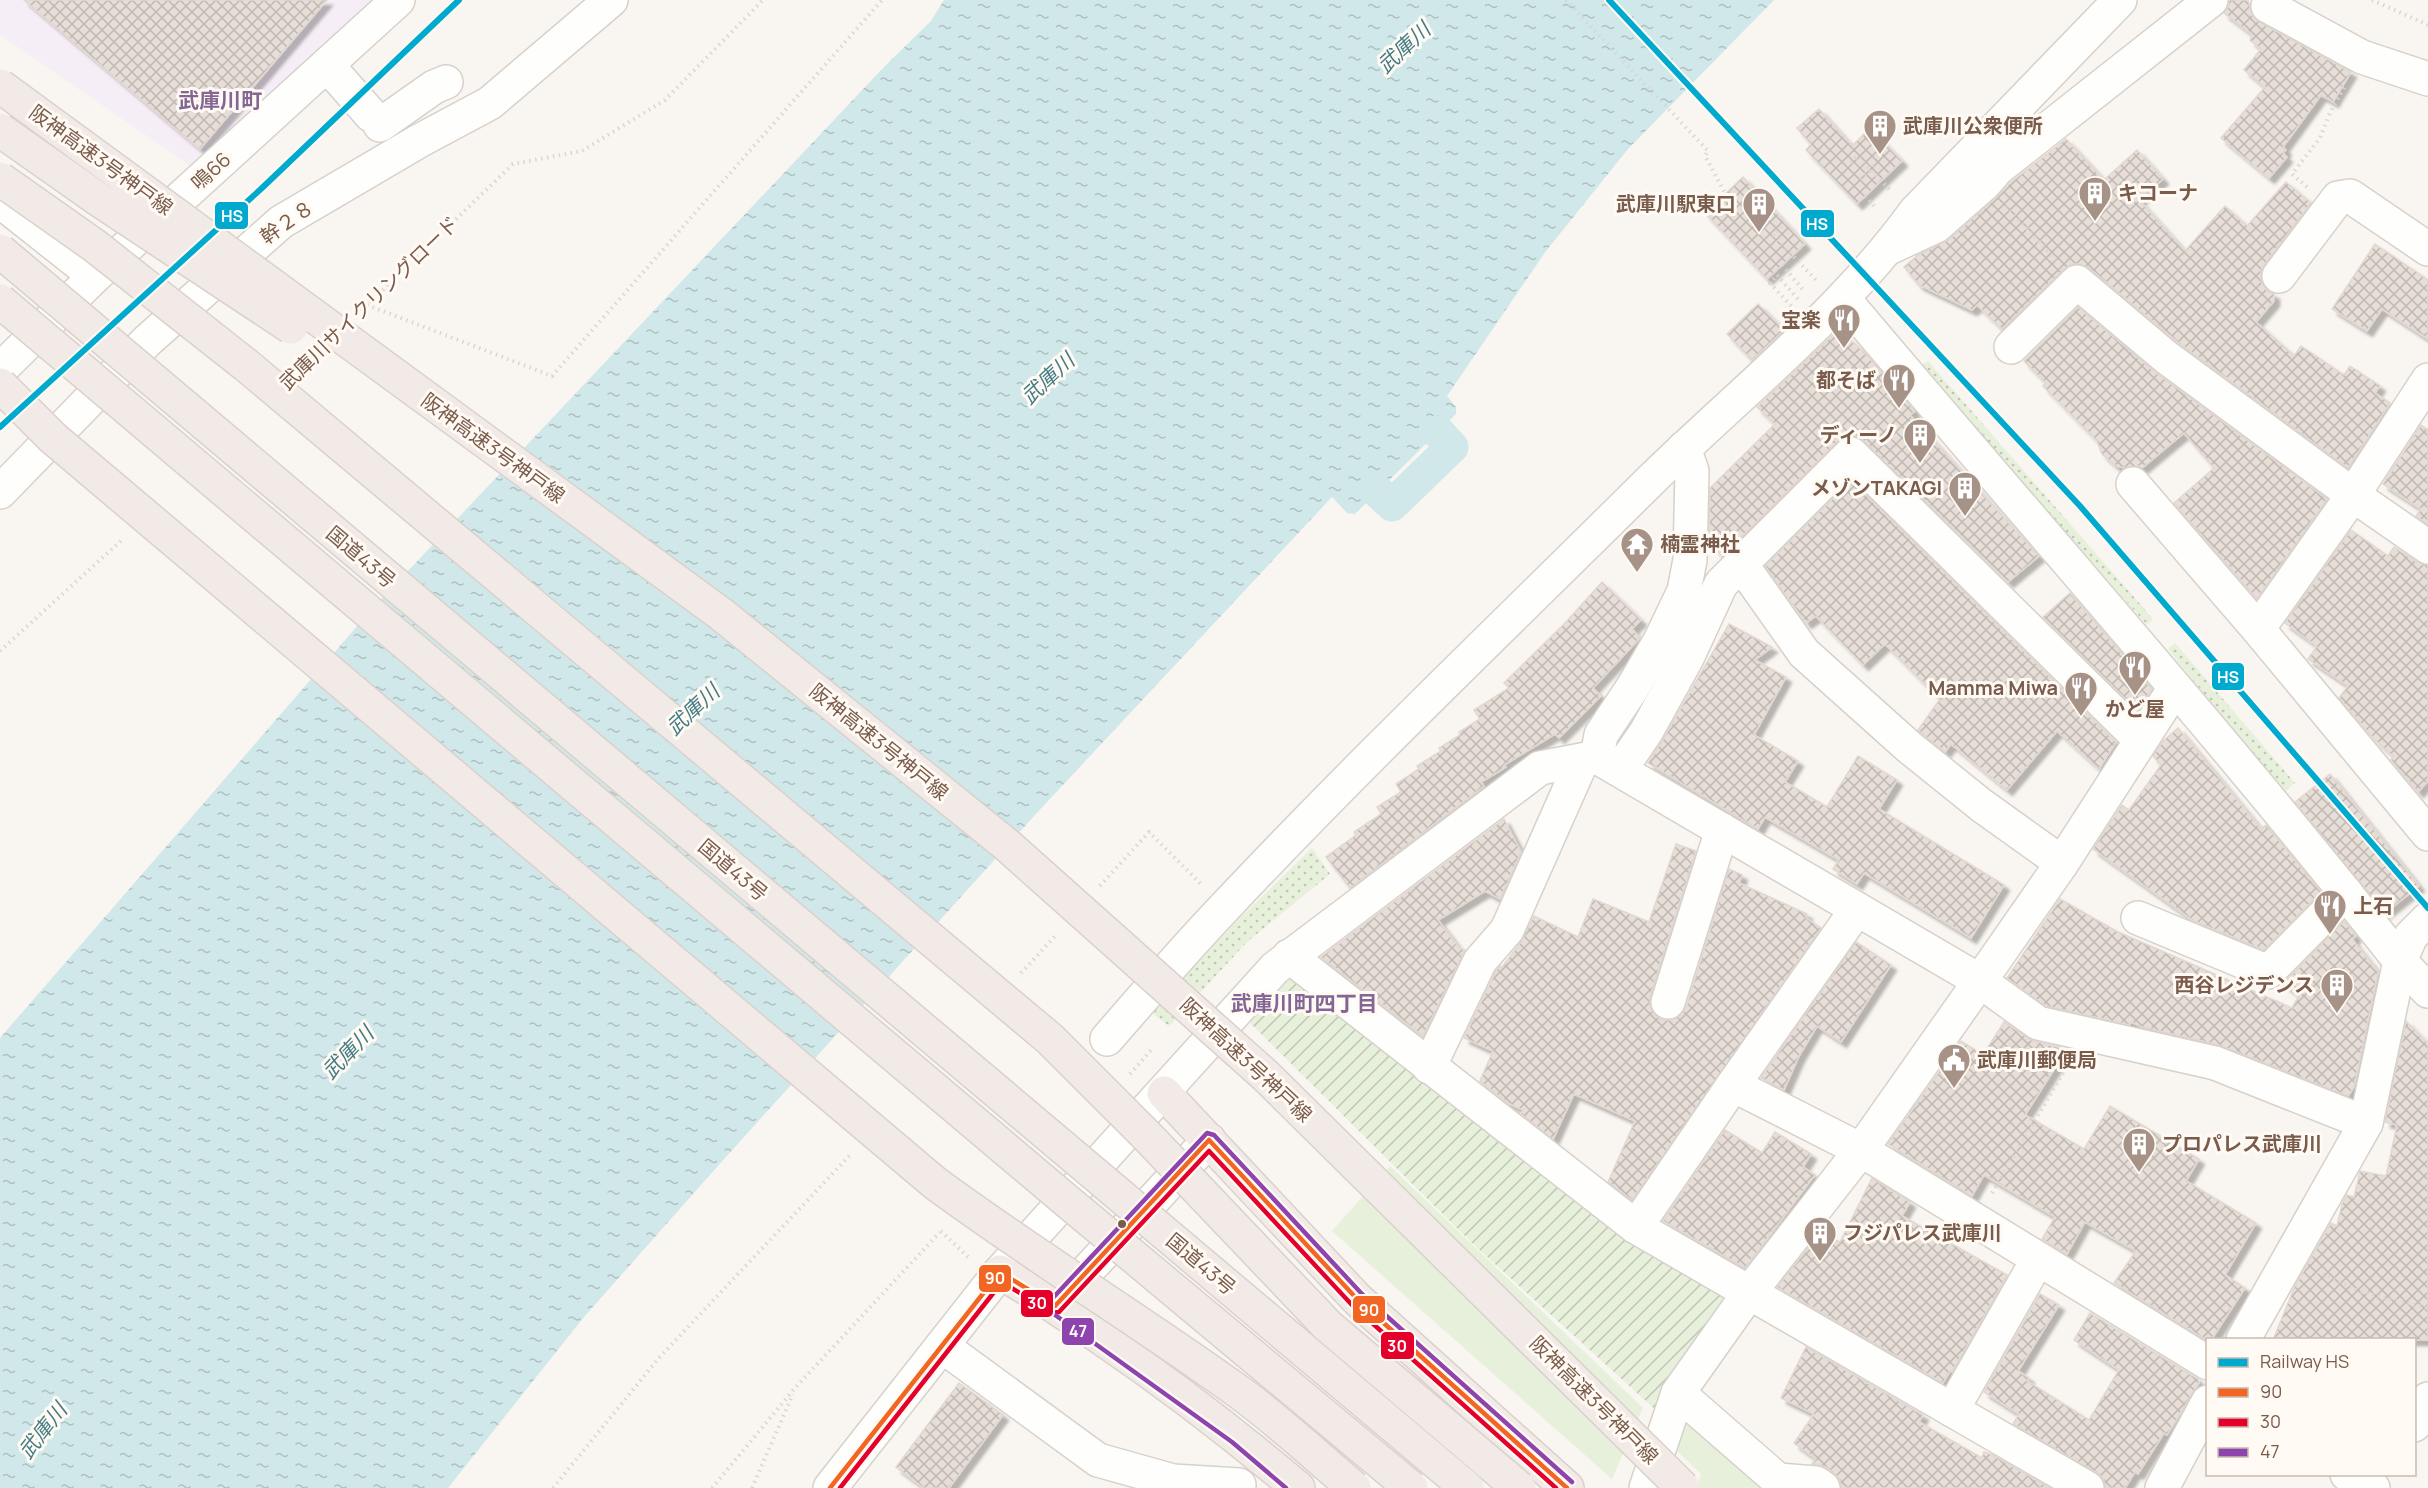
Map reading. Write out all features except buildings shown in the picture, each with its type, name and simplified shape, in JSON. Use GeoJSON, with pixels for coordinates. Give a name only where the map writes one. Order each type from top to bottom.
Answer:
{"type":"FeatureCollection","features":[{"type":"Feature","properties":{"kind":"highway","name":"阪神高速3号神戸線"},"geometry":{"type":"LineString","coordinates":[[0,86],[721,614],[1007,845],[1266,1076],[1683,1488]]}},
{"type":"Feature","properties":{"kind":"highway","name":"阪神高速3号神戸線"},"geometry":{"type":"LineString","coordinates":[[0,95],[532,488],[715,617],[1003,849],[1267,1086],[1675,1488]]}},
{"type":"Feature","properties":{"kind":"highway"},"geometry":{"type":"LineString","coordinates":[[0,130],[98,199],[532,488]]}},
{"type":"Feature","properties":{"kind":"highway"},"geometry":{"type":"LineString","coordinates":[[0,179],[104,253],[246,365],[1050,1039],[1149,1138],[1328,1326],[1519,1488]]}},
{"type":"Feature","properties":{"kind":"highway","name":"国道43号"},"geometry":{"type":"LineString","coordinates":[[0,251],[1467,1488]]}},
{"type":"Feature","properties":{"kind":"highway","name":"国道43号"},"geometry":{"type":"LineString","coordinates":[[0,301],[1048,1186],[1412,1488]]}},
{"type":"Feature","properties":{"kind":"highway"},"geometry":{"type":"LineString","coordinates":[[0,385],[53,438],[935,1183],[1014,1241],[1133,1318],[1241,1394],[1354,1488]]}},
{"type":"Feature","properties":{"kind":"highway"},"geometry":{"type":"LineString","coordinates":[[1162,1080],[1209,1140],[1356,1299],[1567,1488]]}},
{"type":"Feature","properties":{"kind":"highway"},"geometry":{"type":"LineString","coordinates":[[997,1277],[1054,1306],[1237,1436],[1298,1488]]}},
{"type":"Feature","properties":{"kind":"street","name":"鳴66"},"geometry":{"type":"LineString","coordinates":[[5,356],[399,0]]}},
{"type":"Feature","properties":{"kind":"street","name":"幹２８"},"geometry":{"type":"LineString","coordinates":[[0,492],[147,341],[281,222],[419,141],[490,103],[611,0]]}},
{"type":"Feature","properties":{"kind":"street"},"geometry":{"type":"LineString","coordinates":[[1115,1029],[1219,912],[1362,765],[1684,448],[1843,298],[1889,248],[1915,212],[2120,0]]}},
{"type":"Feature","properties":{"kind":"street"},"geometry":{"type":"LineString","coordinates":[[1889,248],[1936,226],[1985,183],[1997,169],[2211,0]]}},
{"type":"Feature","properties":{"kind":"street"},"geometry":{"type":"LineString","coordinates":[[2268,6],[2362,57],[2428,79]]}},
{"type":"Feature","properties":{"kind":"street"},"geometry":{"type":"LineString","coordinates":[[327,65],[375,120],[446,82]]}},
{"type":"Feature","properties":{"kind":"street"},"geometry":{"type":"LineString","coordinates":[[2279,276],[2338,198],[2350,196],[2428,249]]}},
{"type":"Feature","properties":{"kind":"street"},"geometry":{"type":"LineString","coordinates":[[0,201],[95,276]]}},
{"type":"Feature","properties":{"kind":"street"},"geometry":{"type":"LineString","coordinates":[[2011,347],[2077,282],[2166,357],[2353,495],[2428,547]]}},
{"type":"Feature","properties":{"kind":"street"},"geometry":{"type":"LineString","coordinates":[[1843,298],[2175,688],[2400,961],[2428,991]]}},
{"type":"Feature","properties":{"kind":"street"},"geometry":{"type":"LineString","coordinates":[[2258,629],[2353,495],[2428,380]]}},
{"type":"Feature","properties":{"kind":"street"},"geometry":{"type":"LineString","coordinates":[[1600,763],[1601,735],[1661,639],[1684,591],[1690,560],[1692,471],[1684,448]]}},
{"type":"Feature","properties":{"kind":"street"},"geometry":{"type":"LineString","coordinates":[[1429,1067],[1480,962],[1507,930],[1600,763],[1646,732],[1687,658],[1721,584],[1851,454],[2141,740]]}},
{"type":"Feature","properties":{"kind":"street"},"geometry":{"type":"LineString","coordinates":[[2133,484],[2258,629],[2428,834]]}},
{"type":"Feature","properties":{"kind":"street"},"geometry":{"type":"LineString","coordinates":[[1741,564],[1804,653],[1909,747],[1981,805],[2062,863]]}},
{"type":"Feature","properties":{"kind":"street"},"geometry":{"type":"LineString","coordinates":[[1646,1488],[1678,1393],[1749,1293],[1861,1149],[1980,981],[2062,863],[2175,688]]}},
{"type":"Feature","properties":{"kind":"street"},"geometry":{"type":"LineString","coordinates":[[835,1486],[997,1277],[1162,1080],[1289,956],[1540,768],[1600,763],[1722,830],[1980,981],[2038,1023],[2215,1063],[2366,1124]]}},
{"type":"Feature","properties":{"kind":"street"},"geometry":{"type":"LineString","coordinates":[[1668,1002],[1722,830]]}},
{"type":"Feature","properties":{"kind":"street"},"geometry":{"type":"LineString","coordinates":[[2138,918],[2268,972],[2346,893]]}},
{"type":"Feature","properties":{"kind":"street"},"geometry":{"type":"LineString","coordinates":[[1636,1227],[1732,1085],[1857,909]]}},
{"type":"Feature","properties":{"kind":"street"},"geometry":{"type":"LineString","coordinates":[[2244,1338],[2366,1124],[2400,961],[2411,936],[2428,919]]}},
{"type":"Feature","properties":{"kind":"street"},"geometry":{"type":"LineString","coordinates":[[1289,956],[1636,1227],[2087,1488]]}},
{"type":"Feature","properties":{"kind":"street"},"geometry":{"type":"LineString","coordinates":[[1732,1085],[1861,1149],[2206,1362]]}},
{"type":"Feature","properties":{"kind":"street"},"geometry":{"type":"LineString","coordinates":[[1054,1306],[1209,1140]]}},
{"type":"Feature","properties":{"kind":"street"},"geometry":{"type":"LineString","coordinates":[[1952,1410],[2038,1259]]}},
{"type":"Feature","properties":{"kind":"street"},"geometry":{"type":"LineString","coordinates":[[942,1346],[1098,1460],[1173,1481],[1238,1487],[1262,1458]]}},
{"type":"Feature","properties":{"kind":"street"},"geometry":{"type":"LineString","coordinates":[[1678,1393],[1778,1480],[1816,1483],[1823,1488]]}},
{"type":"Feature","properties":{"kind":"street"},"geometry":{"type":"LineString","coordinates":[[2416,1423],[2428,1399]]}},
{"type":"Feature","properties":{"kind":"street"},"geometry":{"type":"LineString","coordinates":[[2162,1488],[2206,1405]]}},
{"type":"Feature","properties":{"kind":"street"},"geometry":{"type":"LineString","coordinates":[[2351,1476],[2373,1488]]}},
{"type":"Feature","properties":{"kind":"path","name":"武庫川サイクリングロード"},"geometry":{"type":"LineString","coordinates":[[359,313],[513,164],[582,151],[665,100],[764,0]]}},
{"type":"Feature","properties":{"kind":"path"},"geometry":{"type":"LineString","coordinates":[[367,305],[552,376],[882,0]]}},
{"type":"Feature","properties":{"kind":"path"},"geometry":{"type":"LineString","coordinates":[[1566,0],[1708,151],[1706,156],[1725,193]]}},
{"type":"Feature","properties":{"kind":"path"},"geometry":{"type":"LineString","coordinates":[[2372,0],[2428,25]]}},
{"type":"Feature","properties":{"kind":"path"},"geometry":{"type":"LineString","coordinates":[[2331,207],[2292,174],[2320,138],[2334,105],[2362,57]]}},
{"type":"Feature","properties":{"kind":"path"},"geometry":{"type":"LineString","coordinates":[[1851,163],[1857,156],[1895,196]]}},
{"type":"Feature","properties":{"kind":"path"},"geometry":{"type":"LineString","coordinates":[[1860,179],[1874,166]]}},
{"type":"Feature","properties":{"kind":"path"},"geometry":{"type":"LineString","coordinates":[[1985,183],[2077,282]]}},
{"type":"Feature","properties":{"kind":"path"},"geometry":{"type":"LineString","coordinates":[[1865,196],[1874,206]]}},
{"type":"Feature","properties":{"kind":"path"},"geometry":{"type":"LineString","coordinates":[[1785,222],[1773,235],[1807,271]]}},
{"type":"Feature","properties":{"kind":"path"},"geometry":{"type":"LineString","coordinates":[[1782,265],[1806,293],[1799,300],[1777,275],[1770,282],[1811,328]]}},
{"type":"Feature","properties":{"kind":"path","name":"武庫川サイクリングロード"},"geometry":{"type":"LineString","coordinates":[[298,371],[316,354]]}},
{"type":"Feature","properties":{"kind":"path"},"geometry":{"type":"LineString","coordinates":[[0,651],[127,536]]}},
{"type":"Feature","properties":{"kind":"path"},"geometry":{"type":"LineString","coordinates":[[1185,868],[1210,893]]}},
{"type":"Feature","properties":{"kind":"path"},"geometry":{"type":"LineString","coordinates":[[1115,1029],[1162,1080]]}},
{"type":"Feature","properties":{"kind":"path"},"geometry":{"type":"LineString","coordinates":[[1115,1029],[1162,1080]]}},
{"type":"Feature","properties":{"kind":"path"},"geometry":{"type":"LineString","coordinates":[[1976,1220],[2086,1034]]}},
{"type":"Feature","properties":{"kind":"path"},"geometry":{"type":"LineString","coordinates":[[712,1488],[795,1388],[940,1232],[944,1229],[973,1253]]}},
{"type":"Feature","properties":{"kind":"path"},"geometry":{"type":"LineString","coordinates":[[940,1232],[997,1277]]}},
{"type":"Feature","properties":{"kind":"path"},"geometry":{"type":"LineString","coordinates":[[2289,1260],[2365,1293],[2428,1308]]}},
{"type":"Feature","properties":{"kind":"path"},"geometry":{"type":"LineString","coordinates":[[752,1488],[795,1388]]}},
{"type":"Feature","properties":{"kind":"shaded area"},"geometry":{"type":"Polygon","coordinates":[[[0,0],[373,0],[192,167],[0,35],[0,0]]]}},
{"type":"Feature","properties":{"kind":"green space"},"geometry":{"type":"Polygon","coordinates":[[[1928,361],[2153,619],[2147,625],[1921,366],[1928,361]]]}},
{"type":"Feature","properties":{"kind":"green space"},"geometry":{"type":"Polygon","coordinates":[[[2175,643],[2295,783],[2284,792],[2168,649],[2175,643]]]}},
{"type":"Feature","properties":{"kind":"green space"},"geometry":{"type":"Polygon","coordinates":[[[1312,848],[1330,874],[1248,941],[1169,1026],[1151,1012],[1237,921],[1312,848]]]}},
{"type":"Feature","properties":{"kind":"green space"},"geometry":{"type":"Polygon","coordinates":[[[1294,973],[1732,1292],[1659,1413],[1473,1244],[1247,1020],[1294,973]]]}},
{"type":"Feature","properties":{"kind":"green space"},"geometry":{"type":"Polygon","coordinates":[[[1390,1166],[1643,1408],[1612,1479],[1332,1231],[1390,1166]]]}},
{"type":"Feature","properties":{"kind":"green space"},"geometry":{"type":"Polygon","coordinates":[[[1685,1417],[1775,1488],[1697,1488],[1701,1474],[1670,1444],[1685,1417]]]}},
{"type":"Feature","properties":{"kind":"water","name":"武庫川"},"geometry":{"type":"Polygon","coordinates":[[[944,0],[1774,0],[1628,149],[1546,251],[1447,396],[1456,407],[1456,414],[1355,514],[1347,513],[1332,497],[1034,816],[716,1168],[584,1317],[448,1488],[0,1488],[0,1038],[372,609],[884,67],[931,21],[944,0]]]}},
{"type":"Feature","properties":{"kind":"waterway"},"geometry":{"type":"LineString","coordinates":[[1378,492],[1392,505],[1452,447],[1438,432]]}},
{"type":"Feature","properties":{"kind":"rail line","name":"HS"},"geometry":{"type":"LineString","coordinates":[[0,427],[262,188],[459,0]]}},
{"type":"Feature","properties":{"kind":"rail line","name":"HS"},"geometry":{"type":"LineString","coordinates":[[1609,0],[2080,506],[2428,908]]}},
{"type":"Feature","properties":{"kind":"transit line","name":"47"},"geometry":{"type":"LineString","coordinates":[[1286,1488],[1232,1442],[1048,1308],[1050,1301],[1207,1133],[1214,1135],[1362,1294],[1572,1482]]}},
{"type":"Feature","properties":{"kind":"transit line","name":"90"},"geometry":{"type":"LineString","coordinates":[[830,1488],[1000,1272],[1055,1306],[1209,1140],[1357,1299],[1567,1488]]}},
{"type":"Feature","properties":{"kind":"transit line","name":"30"},"geometry":{"type":"LineString","coordinates":[[840,1488],[1002,1282],[1052,1313],[1059,1312],[1209,1151],[1352,1305],[1556,1488]]}},
{"type":"Feature","properties":{"kind":"place","name":"武庫川公衆便所"},"geometry":{"type":"Point","coordinates":[1880,155]}},
{"type":"Feature","properties":{"kind":"place","name":"キコーナ"},"geometry":{"type":"Point","coordinates":[2095,222]}},
{"type":"Feature","properties":{"kind":"place","name":"武庫川駅東口"},"geometry":{"type":"Point","coordinates":[1759,233]}},
{"type":"Feature","properties":{"kind":"place","name":"宝楽"},"geometry":{"type":"Point","coordinates":[1844,349]}},
{"type":"Feature","properties":{"kind":"place","name":"都そば"},"geometry":{"type":"Point","coordinates":[1899,409]}},
{"type":"Feature","properties":{"kind":"place","name":"ディーノ"},"geometry":{"type":"Point","coordinates":[1920,464]}},
{"type":"Feature","properties":{"kind":"place","name":"メゾンTAKAGI"},"geometry":{"type":"Point","coordinates":[1965,517]}},
{"type":"Feature","properties":{"kind":"place","name":"楠霊神社"},"geometry":{"type":"Point","coordinates":[1637,573]}},
{"type":"Feature","properties":{"kind":"place","name":"かど屋"},"geometry":{"type":"Point","coordinates":[2135,696]}},
{"type":"Feature","properties":{"kind":"place","name":"Mamma Miwa"},"geometry":{"type":"Point","coordinates":[2081,717]}},
{"type":"Feature","properties":{"kind":"place","name":"上石"},"geometry":{"type":"Point","coordinates":[2330,935]}},
{"type":"Feature","properties":{"kind":"place","name":"西谷レジデンス"},"geometry":{"type":"Point","coordinates":[2337,1014]}},
{"type":"Feature","properties":{"kind":"place","name":"武庫川郵便局"},"geometry":{"type":"Point","coordinates":[1954,1089]}},
{"type":"Feature","properties":{"kind":"place","name":"プロパレス武庫川"},"geometry":{"type":"Point","coordinates":[2139,1173]}},
{"type":"Feature","properties":{"kind":"place","name":"フジパレス武庫川"},"geometry":{"type":"Point","coordinates":[1820,1262]}},
{"type":"Feature","properties":{"kind":"district","name":"武庫川町"},"geometry":{"type":"Point","coordinates":[220,101]}},
{"type":"Feature","properties":{"kind":"district","name":"武庫川町四丁目"},"geometry":{"type":"Point","coordinates":[1304,1004]}}]}
